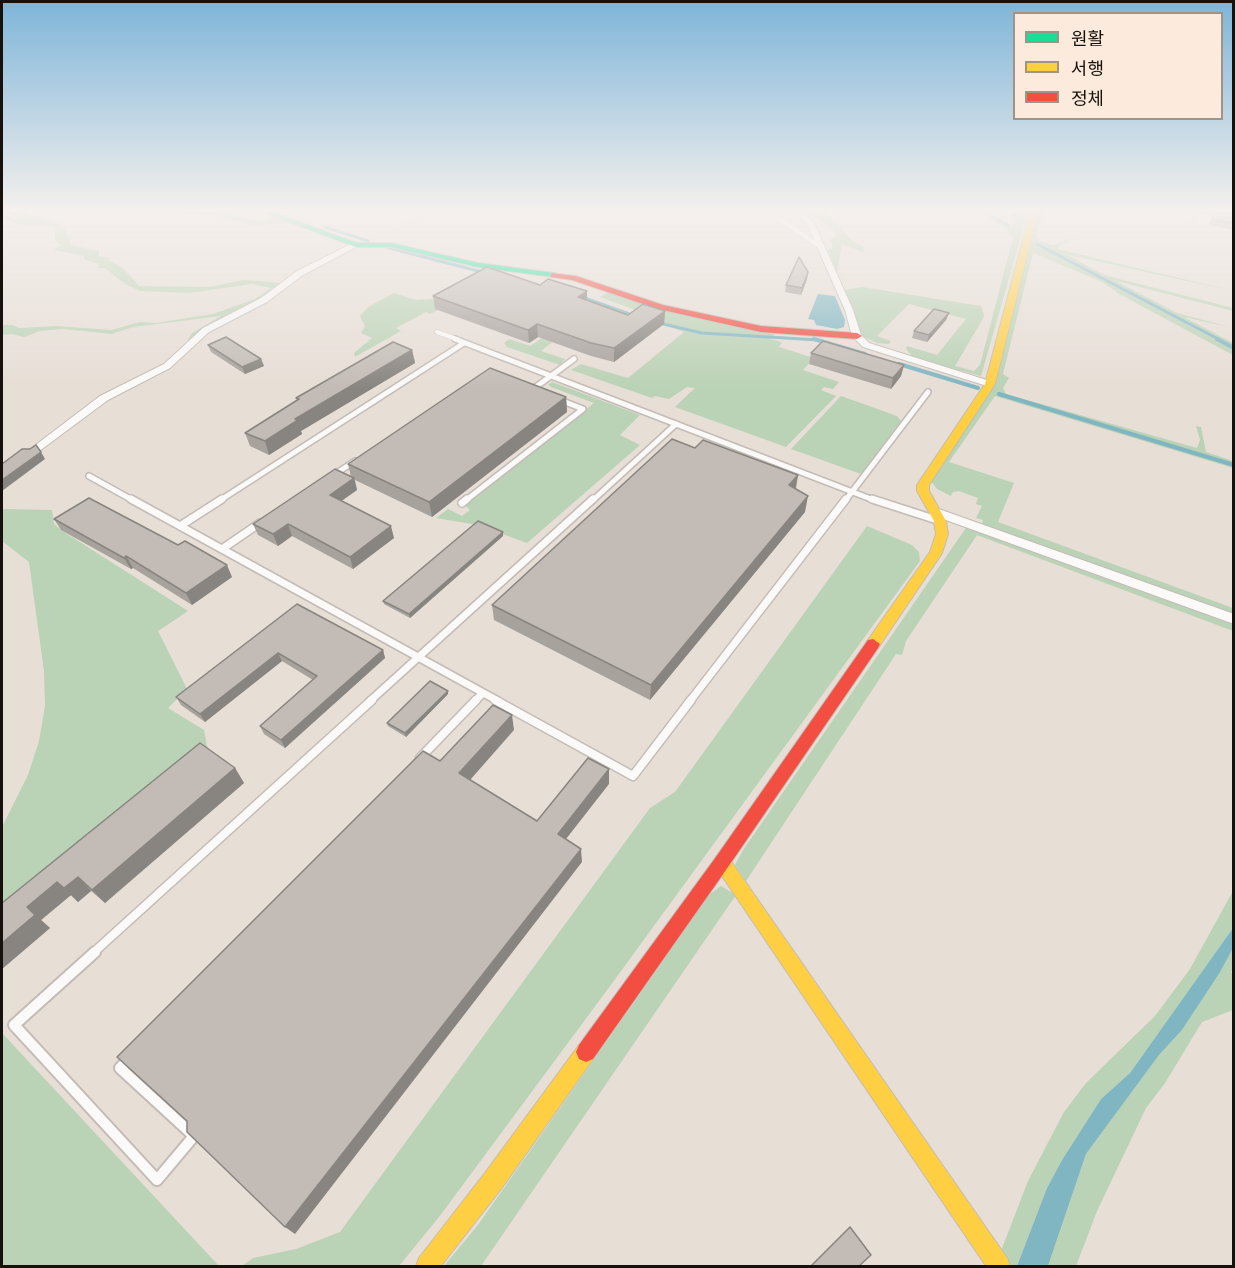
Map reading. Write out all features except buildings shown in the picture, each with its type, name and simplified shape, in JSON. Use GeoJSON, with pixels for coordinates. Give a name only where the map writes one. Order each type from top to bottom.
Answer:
{"type":"FeatureCollection","features":[{"type":"Feature","properties":{"kind":"street"},"geometry":{"type":"LineString","coordinates":[[30,453],[104,398],[167,366],[207,330],[264,300],[304,271]]}},
{"type":"Feature","properties":{"kind":"street"},"geometry":{"type":"LineString","coordinates":[[523,271],[573,278],[662,307],[761,329],[857,336]]}},
{"type":"Feature","properties":{"kind":"street"},"geometry":{"type":"LineString","coordinates":[[832,271],[849,310],[857,336],[866,345],[990,384]]}},
{"type":"Feature","properties":{"kind":"street"},"geometry":{"type":"LineString","coordinates":[[427,1266],[494,1181],[722,862],[920,578],[940,543],[938,516],[923,491],[923,485],[990,384],[1019,271]]}},
{"type":"Feature","properties":{"kind":"street"},"geometry":{"type":"LineString","coordinates":[[938,516],[1233,619]]}},
{"type":"Feature","properties":{"kind":"street"},"geometry":{"type":"LineString","coordinates":[[722,862],[999,1266]]}},
{"type":"Feature","properties":{"kind":"lane"},"geometry":{"type":"LineString","coordinates":[[437,332],[852,491],[938,516]]}},
{"type":"Feature","properties":{"kind":"lane"},"geometry":{"type":"LineString","coordinates":[[180,526],[464,343]]}},
{"type":"Feature","properties":{"kind":"lane"},"geometry":{"type":"LineString","coordinates":[[533,389],[574,359]]}},
{"type":"Feature","properties":{"kind":"lane"},"geometry":{"type":"LineString","coordinates":[[522,385],[543,393]]}},
{"type":"Feature","properties":{"kind":"lane"},"geometry":{"type":"LineString","coordinates":[[89,476],[633,776],[928,392]]}},
{"type":"Feature","properties":{"kind":"lane"},"geometry":{"type":"LineString","coordinates":[[462,503],[583,409],[553,397]]}},
{"type":"Feature","properties":{"kind":"lane"},"geometry":{"type":"LineString","coordinates":[[137,1051],[120,1068],[194,1136],[156,1180],[14,1025],[676,424]]}},
{"type":"Feature","properties":{"kind":"lane"},"geometry":{"type":"LineString","coordinates":[[321,483],[360,457]]}},
{"type":"Feature","properties":{"kind":"lane"},"geometry":{"type":"LineString","coordinates":[[222,549],[271,516]]}},
{"type":"Feature","properties":{"kind":"lane"},"geometry":{"type":"LineString","coordinates":[[409,769],[483,693]]}},
{"type":"Feature","properties":{"kind":"green space"},"geometry":{"type":"Polygon","coordinates":[[[109,271],[126,271],[139,286],[209,287],[244,280],[281,283],[251,303],[201,329],[187,341],[192,333],[221,316],[133,327],[112,334],[63,329],[40,331],[24,337],[12,334],[2,335],[2,325],[13,325],[19,328],[57,326],[111,330],[140,322],[156,323],[213,314],[255,299],[271,288],[252,284],[189,293],[140,291],[125,284],[109,271]]]}},
{"type":"Feature","properties":{"kind":"green space"},"geometry":{"type":"Polygon","coordinates":[[[1004,271],[1011,271],[981,376],[914,358],[906,349],[907,346],[937,355],[966,319],[909,304],[877,336],[891,341],[889,344],[877,343],[862,336],[858,331],[845,290],[862,287],[981,306],[984,316],[955,366],[974,371],[980,365],[1004,271]]]}},
{"type":"Feature","properties":{"kind":"green space"},"geometry":{"type":"Polygon","coordinates":[[[1022,271],[1028,271],[1003,374],[1009,378],[1003,388],[1006,394],[1197,448],[1200,440],[1196,426],[1201,427],[1206,452],[1233,461],[1233,464],[996,394],[1233,466],[1233,468],[995,396],[949,462],[1014,483],[998,522],[1233,608],[1233,614],[982,524],[983,520],[976,518],[982,506],[976,504],[978,498],[959,491],[953,492],[951,496],[937,489],[931,481],[989,392],[1022,271]]]}},
{"type":"Feature","properties":{"kind":"green space"},"geometry":{"type":"Polygon","coordinates":[[[1076,271],[1088,271],[1233,349],[1233,355],[1119,294],[1102,282],[1076,271]]]}},
{"type":"Feature","properties":{"kind":"green space"},"geometry":{"type":"Polygon","coordinates":[[[1089,271],[1097,271],[1104,275],[1233,308],[1233,311],[1116,281],[1177,313],[1233,328],[1184,317],[1233,343],[1233,347],[1089,271]]]}},
{"type":"Feature","properties":{"kind":"green space"},"geometry":{"type":"Polygon","coordinates":[[[1142,271],[1150,271],[1233,291],[1142,271]]]}},
{"type":"Feature","properties":{"kind":"green space"},"geometry":{"type":"Polygon","coordinates":[[[609,292],[775,334],[770,339],[782,342],[779,347],[814,358],[803,370],[839,382],[833,389],[824,387],[821,390],[836,396],[786,447],[675,407],[695,388],[687,387],[669,399],[655,396],[652,398],[571,370],[581,364],[628,378],[684,332],[635,315],[638,311],[600,297],[609,292]]]}},
{"type":"Feature","properties":{"kind":"green space"},"geometry":{"type":"Polygon","coordinates":[[[394,293],[416,300],[442,298],[438,310],[430,314],[426,312],[396,328],[401,331],[355,357],[354,353],[372,338],[361,333],[365,326],[360,316],[368,307],[394,293]]]}},
{"type":"Feature","properties":{"kind":"green space"},"geometry":{"type":"Polygon","coordinates":[[[554,330],[563,334],[541,351],[565,359],[560,365],[507,347],[504,343],[509,339],[530,346],[554,330]]]}},
{"type":"Feature","properties":{"kind":"green space"},"geometry":{"type":"Polygon","coordinates":[[[552,382],[640,415],[620,435],[640,445],[527,543],[478,525],[436,518],[448,509],[462,516],[470,510],[465,505],[594,403],[548,385],[552,382]]]}},
{"type":"Feature","properties":{"kind":"green space"},"geometry":{"type":"Polygon","coordinates":[[[841,396],[897,416],[901,421],[861,474],[791,449],[841,396]]]}},
{"type":"Feature","properties":{"kind":"green space"},"geometry":{"type":"Polygon","coordinates":[[[2,509],[52,510],[54,524],[61,530],[188,611],[158,631],[187,689],[168,708],[204,730],[208,751],[2,925],[2,827],[28,775],[39,741],[45,706],[44,671],[29,562],[2,541],[2,509]]]}},
{"type":"Feature","properties":{"kind":"green space"},"geometry":{"type":"Polygon","coordinates":[[[968,525],[1233,623],[1233,631],[977,535],[906,641],[902,655],[896,654],[746,881],[735,865],[743,850],[968,525]]]}},
{"type":"Feature","properties":{"kind":"green space"},"geometry":{"type":"Polygon","coordinates":[[[867,526],[912,545],[919,552],[920,561],[613,982],[439,1217],[399,1266],[242,1266],[253,1258],[296,1249],[340,1232],[650,808],[675,792],[867,526]]]}},
{"type":"Feature","properties":{"kind":"green space"},"geometry":{"type":"Polygon","coordinates":[[[721,886],[736,895],[481,1266],[444,1266],[478,1225],[710,894],[721,886]]]}},
{"type":"Feature","properties":{"kind":"green space"},"geometry":{"type":"Polygon","coordinates":[[[1233,891],[1233,928],[1130,1073],[1101,1099],[1062,1160],[1047,1188],[1017,1266],[1011,1266],[1001,1251],[1028,1181],[1064,1112],[1086,1083],[1155,1016],[1190,969],[1233,891]]]}},
{"type":"Feature","properties":{"kind":"green space"},"geometry":{"type":"Polygon","coordinates":[[[1233,948],[1231,972],[1233,975],[1233,1010],[1202,1022],[1165,1083],[1146,1108],[1097,1211],[1076,1266],[1048,1266],[1086,1154],[1159,1055],[1182,1030],[1233,948]]]}},
{"type":"Feature","properties":{"kind":"green space"},"geometry":{"type":"Polygon","coordinates":[[[2,1033],[219,1266],[2,1266],[2,1033]]]}},
{"type":"Feature","properties":{"kind":"water"},"geometry":{"type":"Polygon","coordinates":[[[818,294],[835,296],[845,320],[844,327],[837,329],[816,325],[814,320],[808,319],[818,294]]]}},
{"type":"Feature","properties":{"kind":"water"},"geometry":{"type":"Polygon","coordinates":[[[1233,928],[1233,948],[1220,972],[1182,1030],[1159,1055],[1086,1154],[1048,1266],[1017,1266],[1047,1188],[1062,1160],[1101,1099],[1130,1073],[1233,928]]]}},
{"type":"Feature","properties":{"kind":"waterway"},"geometry":{"type":"LineString","coordinates":[[479,271],[486,273]]}},
{"type":"Feature","properties":{"kind":"waterway"},"geometry":{"type":"LineString","coordinates":[[1089,271],[1220,340]]}},
{"type":"Feature","properties":{"kind":"waterway"},"geometry":{"type":"LineString","coordinates":[[582,297],[635,316]]}},
{"type":"Feature","properties":{"kind":"waterway"},"geometry":{"type":"LineString","coordinates":[[659,323],[702,333],[817,340]]}},
{"type":"Feature","properties":{"kind":"waterway"},"geometry":{"type":"LineString","coordinates":[[1217,339],[1234,348]]}},
{"type":"Feature","properties":{"kind":"waterway"},"geometry":{"type":"LineString","coordinates":[[817,340],[865,354]]}},
{"type":"Feature","properties":{"kind":"waterway"},"geometry":{"type":"LineString","coordinates":[[899,364],[978,388]]}},
{"type":"Feature","properties":{"kind":"waterway"},"geometry":{"type":"LineString","coordinates":[[999,394],[1234,465]]}},
{"type":"Feature","properties":{"kind":"traffic: fast"},"geometry":{"type":"LineString","coordinates":[[525,271],[554,275]]}},
{"type":"Feature","properties":{"kind":"traffic: slow"},"geometry":{"type":"LineString","coordinates":[[873,644],[936,553],[942,534],[940,521],[923,491],[923,485],[990,384],[1019,271]]}},
{"type":"Feature","properties":{"kind":"traffic: slow"},"geometry":{"type":"LineString","coordinates":[[722,862],[999,1266]]}},
{"type":"Feature","properties":{"kind":"traffic: slow"},"geometry":{"type":"LineString","coordinates":[[427,1266],[493,1181],[586,1052]]}},
{"type":"Feature","properties":{"kind":"traffic: jam"},"geometry":{"type":"LineString","coordinates":[[554,275],[573,278],[661,307],[761,329],[857,336]]}},
{"type":"Feature","properties":{"kind":"traffic: jam"},"geometry":{"type":"LineString","coordinates":[[586,1052],[722,862],[873,644]]}}]}
